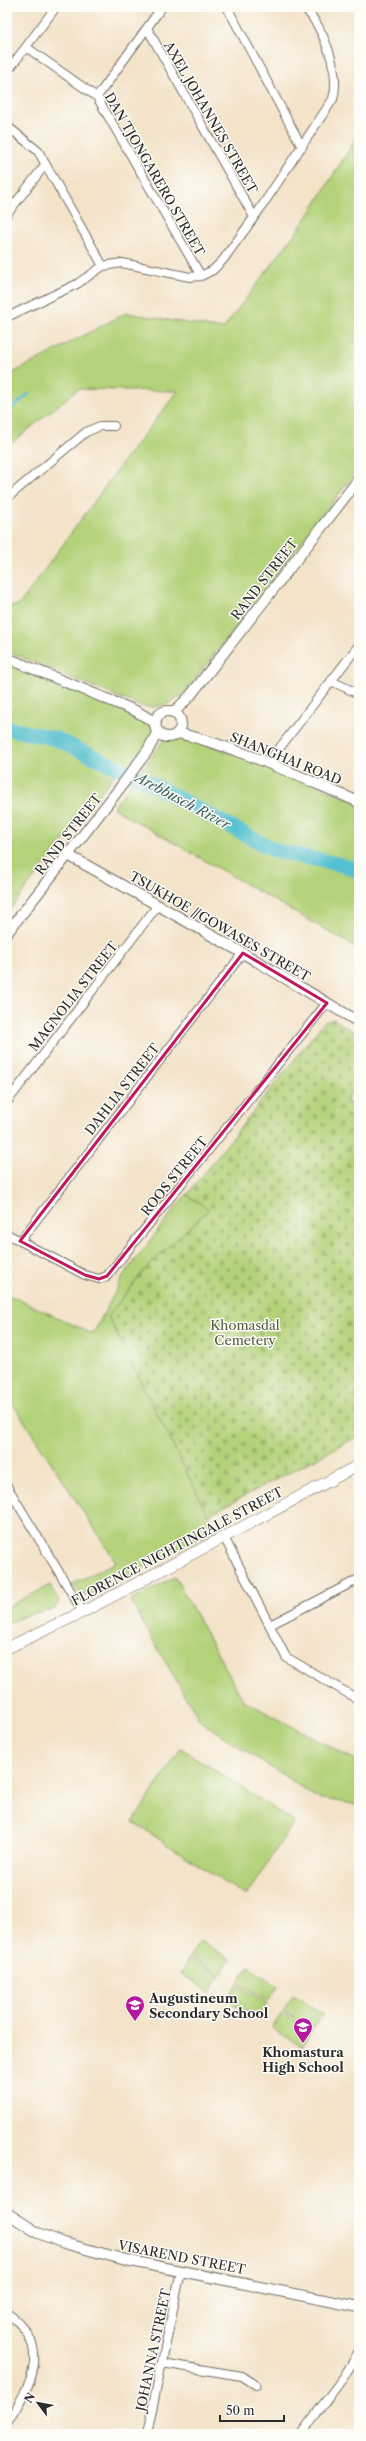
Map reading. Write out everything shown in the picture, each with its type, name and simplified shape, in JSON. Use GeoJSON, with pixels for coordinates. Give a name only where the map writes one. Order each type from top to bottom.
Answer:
{"type":"FeatureCollection","features":[{"type":"Feature","properties":{"kind":"main road","name":"FLORENCE NIGHTINGALE STREET"},"geometry":{"type":"LineString","coordinates":[[7,1648],[83,1612],[359,1465]]}},
{"type":"Feature","properties":{"kind":"street"},"geometry":{"type":"LineString","coordinates":[[7,72],[56,7]]}},
{"type":"Feature","properties":{"kind":"street"},"geometry":{"type":"LineString","coordinates":[[97,97],[162,7]]}},
{"type":"Feature","properties":{"kind":"street"},"geometry":{"type":"LineString","coordinates":[[227,7],[302,147]]}},
{"type":"Feature","properties":{"kind":"street"},"geometry":{"type":"LineString","coordinates":[[7,317],[77,284],[103,266],[122,263],[190,277],[201,276],[213,270],[223,260],[302,147],[333,99],[336,88],[333,63],[310,14],[304,7]]}},
{"type":"Feature","properties":{"kind":"street","name":"AXEL JOHANNES STREET"},"geometry":{"type":"LineString","coordinates":[[147,28],[254,217]]}},
{"type":"Feature","properties":{"kind":"street","name":"DAN TJONGARERO STREET"},"geometry":{"type":"LineString","coordinates":[[26,47],[97,97],[201,276]]}},
{"type":"Feature","properties":{"kind":"street"},"geometry":{"type":"LineString","coordinates":[[7,126],[38,151],[103,266]]}},
{"type":"Feature","properties":{"kind":"street"},"geometry":{"type":"LineString","coordinates":[[7,214],[45,165]]}},
{"type":"Feature","properties":{"kind":"street"},"geometry":{"type":"LineString","coordinates":[[7,498],[86,432],[100,426],[114,426]]}},
{"type":"Feature","properties":{"kind":"street","name":"RAND STREET"},"geometry":{"type":"LineString","coordinates":[[178,722],[190,696],[359,479]]}},
{"type":"Feature","properties":{"kind":"street"},"geometry":{"type":"LineString","coordinates":[[268,763],[359,645]]}},
{"type":"Feature","properties":{"kind":"street"},"geometry":{"type":"LineString","coordinates":[[7,658],[136,711],[160,726],[178,722]]}},
{"type":"Feature","properties":{"kind":"street"},"geometry":{"type":"LineString","coordinates":[[331,681],[359,694]]}},
{"type":"Feature","properties":{"kind":"street"},"geometry":{"type":"LineString","coordinates":[[160,726],[164,712],[178,722]]}},
{"type":"Feature","properties":{"kind":"street","name":"SHANGHAI ROAD"},"geometry":{"type":"LineString","coordinates":[[178,722],[202,739],[268,763],[359,802]]}},
{"type":"Feature","properties":{"kind":"street","name":"RAND STREET"},"geometry":{"type":"LineString","coordinates":[[7,933],[120,789],[147,751],[160,726]]}},
{"type":"Feature","properties":{"kind":"street","name":"TSUKHOE //GOWASES STREET"},"geometry":{"type":"LineString","coordinates":[[68,855],[243,953],[359,1022]]}},
{"type":"Feature","properties":{"kind":"street","name":"MAGNOLIA STREET"},"geometry":{"type":"LineString","coordinates":[[7,1102],[158,905]]}},
{"type":"Feature","properties":{"kind":"street","name":"DAHLIA STREET"},"geometry":{"type":"LineString","coordinates":[[20,1241],[243,953]]}},
{"type":"Feature","properties":{"kind":"street","name":"ROOS STREET"},"geometry":{"type":"LineString","coordinates":[[7,1234],[85,1275],[99,1279],[107,1276],[327,1003]]}},
{"type":"Feature","properties":{"kind":"street"},"geometry":{"type":"LineString","coordinates":[[7,1486],[83,1612]]}},
{"type":"Feature","properties":{"kind":"street"},"geometry":{"type":"LineString","coordinates":[[224,1537],[270,1625],[281,1650],[292,1662],[359,1700]]}},
{"type":"Feature","properties":{"kind":"street"},"geometry":{"type":"LineString","coordinates":[[270,1625],[359,1578]]}},
{"type":"Feature","properties":{"kind":"street","name":"VISAREND STREET"},"geometry":{"type":"LineString","coordinates":[[7,2213],[38,2233],[64,2244],[126,2260],[359,2307]]}},
{"type":"Feature","properties":{"kind":"street","name":"JOHANNA STREET"},"geometry":{"type":"LineString","coordinates":[[147,2434],[181,2270]]}},
{"type":"Feature","properties":{"kind":"street"},"geometry":{"type":"LineString","coordinates":[[7,2313],[19,2321],[27,2332],[33,2346],[34,2356],[31,2382],[7,2423]]}},
{"type":"Feature","properties":{"kind":"street"},"geometry":{"type":"LineString","coordinates":[[300,2434],[343,2378],[359,2352]]}},
{"type":"Feature","properties":{"kind":"street"},"geometry":{"type":"LineString","coordinates":[[162,2363],[242,2376],[256,2385]]}},
{"type":"Feature","properties":{"kind":"highlighted area"},"geometry":{"type":"Polygon","coordinates":[[[243,953],[327,1003],[107,1276],[99,1279],[85,1275],[20,1241],[100,1137],[243,953]]]}},
{"type":"Feature","properties":{"kind":"green space"},"geometry":{"type":"Polygon","coordinates":[[[359,134],[359,468],[185,692],[169,703],[157,707],[138,705],[7,651],[7,607],[19,605],[125,459],[178,391],[78,389],[7,447],[7,376],[126,313],[223,329],[304,222],[359,134]]]}},
{"type":"Feature","properties":{"kind":"green space"},"geometry":{"type":"Polygon","coordinates":[[[7,658],[156,723],[158,731],[130,773],[56,739],[7,728],[7,658]]]}},
{"type":"Feature","properties":{"kind":"green space"},"geometry":{"type":"Polygon","coordinates":[[[7,729],[57,742],[118,770],[7,913],[7,729]]]}},
{"type":"Feature","properties":{"kind":"green space"},"geometry":{"type":"Polygon","coordinates":[[[178,733],[359,802],[359,949],[113,808],[166,737],[178,733]]]}},
{"type":"Feature","properties":{"kind":"green space","name":"Khomasdal Cemetery"},"geometry":{"type":"Polygon","coordinates":[[[333,1019],[359,1035],[359,1079],[346,1101],[359,1109],[359,1436],[208,1515],[108,1316],[148,1266],[209,1209],[187,1195],[324,1022],[333,1019]]]}},
{"type":"Feature","properties":{"kind":"green space"},"geometry":{"type":"Polygon","coordinates":[[[187,1195],[210,1209],[148,1266],[108,1316],[216,1530],[88,1596],[81,1595],[72,1584],[116,1562],[7,1395],[7,1294],[93,1334],[124,1275],[187,1195]]]}},
{"type":"Feature","properties":{"kind":"green space"},"geometry":{"type":"Polygon","coordinates":[[[175,1577],[243,1700],[359,1762],[359,1805],[318,1798],[200,1721],[130,1601],[175,1577]]]}},
{"type":"Feature","properties":{"kind":"green space"},"geometry":{"type":"Polygon","coordinates":[[[50,1585],[59,1601],[55,1609],[30,1614],[7,1623],[7,1607],[50,1585]]]}},
{"type":"Feature","properties":{"kind":"green space"},"geometry":{"type":"Polygon","coordinates":[[[181,1748],[294,1822],[246,1896],[133,1822],[181,1748]]]}},
{"type":"Feature","properties":{"kind":"green space"},"geometry":{"type":"Polygon","coordinates":[[[200,1941],[230,1959],[220,1975],[190,1956],[200,1941]]]}},
{"type":"Feature","properties":{"kind":"green space"},"geometry":{"type":"Polygon","coordinates":[[[189,1958],[219,1976],[210,1992],[180,1973],[189,1958]]]}},
{"type":"Feature","properties":{"kind":"green space"},"geometry":{"type":"Polygon","coordinates":[[[248,1967],[278,1986],[268,2001],[238,1983],[248,1967]]]}},
{"type":"Feature","properties":{"kind":"green space"},"geometry":{"type":"Polygon","coordinates":[[[237,1985],[267,2003],[257,2019],[228,2000],[237,1985]]]}},
{"type":"Feature","properties":{"kind":"green space"},"geometry":{"type":"Polygon","coordinates":[[[293,1995],[323,2014],[313,2029],[283,2011],[293,1995]]]}},
{"type":"Feature","properties":{"kind":"green space"},"geometry":{"type":"Polygon","coordinates":[[[282,2013],[312,2031],[302,2047],[272,2028],[282,2013]]]}},
{"type":"Feature","properties":{"kind":"waterway"},"geometry":{"type":"LineString","coordinates":[[7,412],[30,393]]}},
{"type":"Feature","properties":{"kind":"waterway","name":"Arebbusch River"},"geometry":{"type":"LineString","coordinates":[[7,728],[56,739],[148,782],[276,851],[338,864],[359,871]]}},
{"type":"Feature","properties":{"kind":"place","name":"Augustineum Secondary School"},"geometry":{"type":"Point","coordinates":[135,2022]}},
{"type":"Feature","properties":{"kind":"place","name":"Khomastura High School"},"geometry":{"type":"Point","coordinates":[303,2044]}}]}
